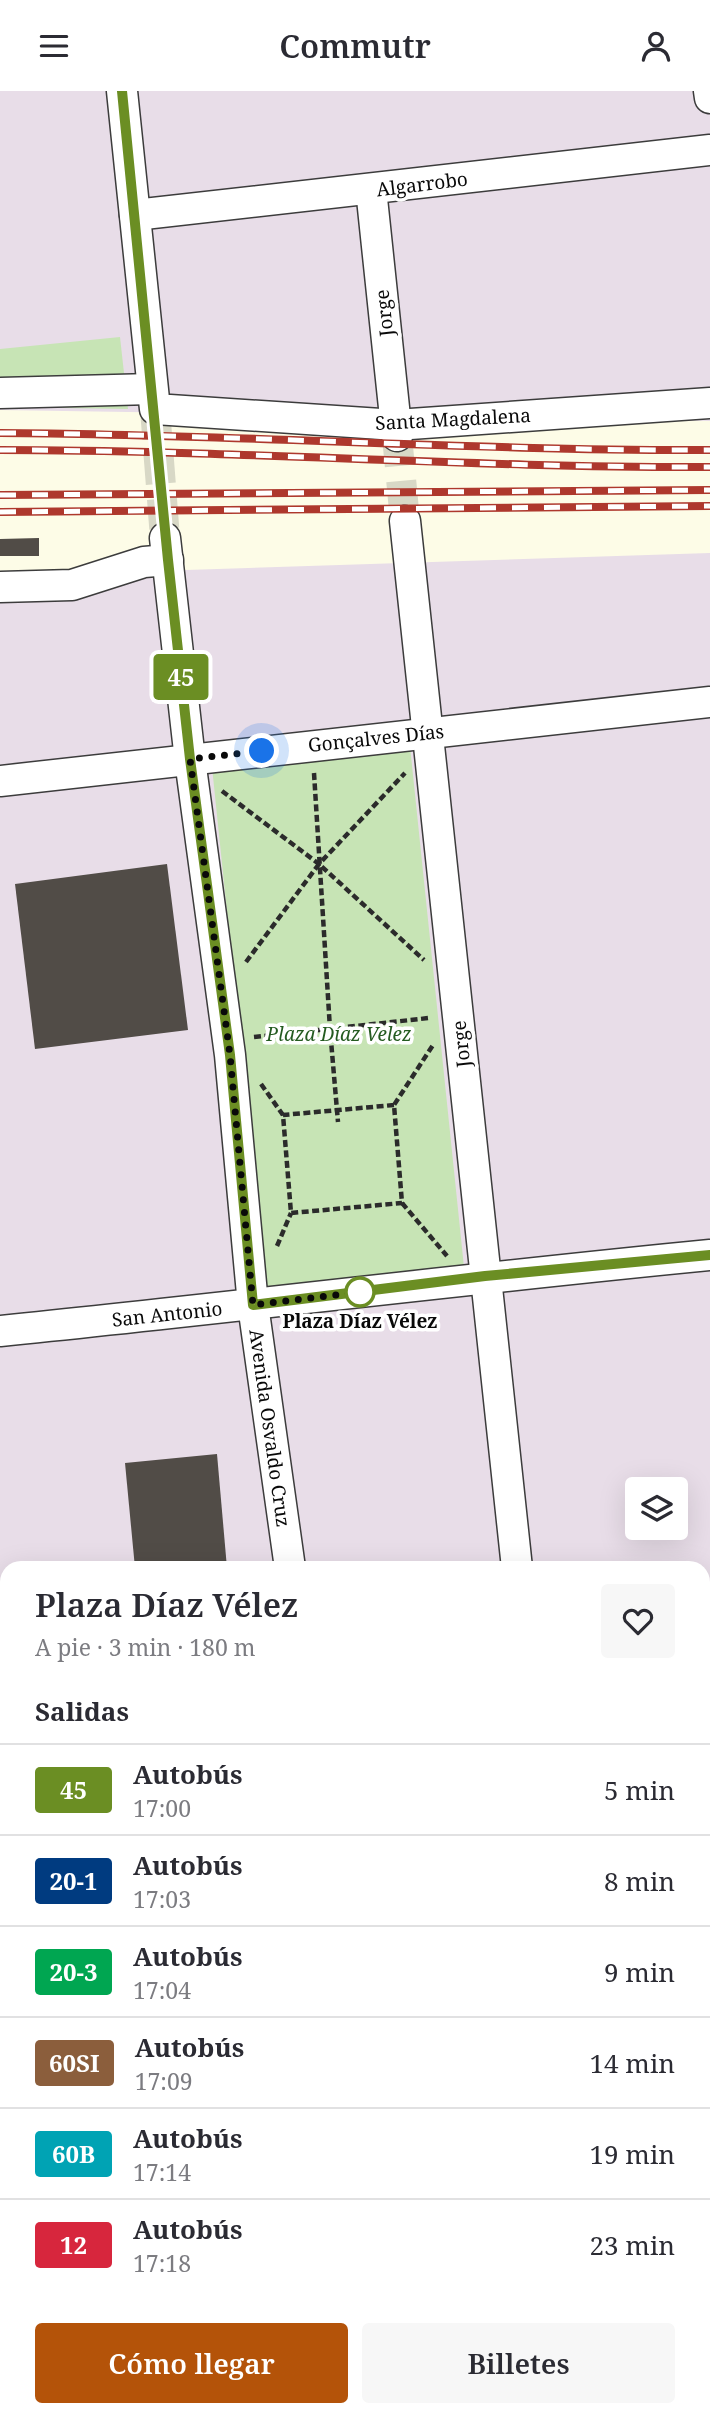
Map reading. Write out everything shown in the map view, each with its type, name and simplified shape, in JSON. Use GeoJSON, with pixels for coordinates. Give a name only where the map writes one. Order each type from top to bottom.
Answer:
{"type":"FeatureCollection","features":[{"type":"Feature","properties":{"kind":"street"},"geometry":{"type":"LineString","coordinates":[[122,91],[153,399]]}},
{"type":"Feature","properties":{"kind":"street"},"geometry":{"type":"LineString","coordinates":[[709,91],[710,98]]}},
{"type":"Feature","properties":{"kind":"street","name":"Algarrobo"},"geometry":{"type":"LineString","coordinates":[[135,215],[710,151]]}},
{"type":"Feature","properties":{"kind":"street","name":"Jorge"},"geometry":{"type":"LineString","coordinates":[[372,190],[397,431]]}},
{"type":"Feature","properties":{"kind":"street","name":"Santa Magdalena"},"geometry":{"type":"LineString","coordinates":[[0,393],[153,399],[397,431],[710,403]]}},
{"type":"Feature","properties":{"kind":"street","name":"Jorge"},"geometry":{"type":"LineString","coordinates":[[405,521],[516,1561]]}},
{"type":"Feature","properties":{"kind":"street","name":"Avenida Osvaldo Cruz"},"geometry":{"type":"LineString","coordinates":[[0,587],[72,585],[144,562],[167,549],[190,759],[222,984],[253,1305],[289,1561]]}},
{"type":"Feature","properties":{"kind":"street","name":"Gonçalves Días"},"geometry":{"type":"LineString","coordinates":[[0,781],[710,702]]}},
{"type":"Feature","properties":{"kind":"street","name":"San Antonio"},"geometry":{"type":"LineString","coordinates":[[0,1331],[253,1305],[485,1276],[710,1255]]}},
{"type":"Feature","properties":{"kind":"path"},"geometry":{"type":"LineString","coordinates":[[222,984],[233,978],[319,864],[412,766],[428,733]]}},
{"type":"Feature","properties":{"kind":"path"},"geometry":{"type":"LineString","coordinates":[[311,745],[338,1122]]}},
{"type":"Feature","properties":{"kind":"path"},"geometry":{"type":"LineString","coordinates":[[190,759],[213,784],[319,864],[433,968],[453,972]]}},
{"type":"Feature","properties":{"kind":"path"},"geometry":{"type":"LineString","coordinates":[[228,1041],[330,1029],[459,1025]]}},
{"type":"Feature","properties":{"kind":"path"},"geometry":{"type":"LineString","coordinates":[[447,1256],[402,1203],[394,1105],[439,1035],[459,1025]]}},
{"type":"Feature","properties":{"kind":"path"},"geometry":{"type":"LineString","coordinates":[[394,1105],[283,1115],[291,1213],[402,1203]]}},
{"type":"Feature","properties":{"kind":"shaded area"},"geometry":{"type":"Polygon","coordinates":[[[0,91],[710,91],[710,421],[0,410],[0,91]]]}},
{"type":"Feature","properties":{"kind":"shaded area"},"geometry":{"type":"Polygon","coordinates":[[[710,553],[710,1561],[0,1561],[0,576],[710,553]]]}},
{"type":"Feature","properties":{"kind":"green space"},"geometry":{"type":"Polygon","coordinates":[[[120,337],[128,409],[0,407],[0,349],[120,337]]]}},
{"type":"Feature","properties":{"kind":"green space","name":"Plaza Díaz Velez"},"geometry":{"type":"Polygon","coordinates":[[[410,746],[465,1277],[267,1298],[212,767],[410,746]]]}},
{"type":"Feature","properties":{"kind":"building"},"geometry":{"type":"Polygon","coordinates":[[[39,538],[39,556],[0,556],[0,539],[39,538]]]}},
{"type":"Feature","properties":{"kind":"building"},"geometry":{"type":"Polygon","coordinates":[[[167,864],[188,1030],[35,1049],[15,884],[167,864]]]}},
{"type":"Feature","properties":{"kind":"building"},"geometry":{"type":"Polygon","coordinates":[[[217,1454],[226,1561],[134,1561],[125,1463],[217,1454]]]}},
{"type":"Feature","properties":{"kind":"tunnel"},"geometry":{"type":"LineString","coordinates":[[155,409],[165,538]]}},
{"type":"Feature","properties":{"kind":"tunnel"},"geometry":{"type":"LineString","coordinates":[[397,436],[405,521]]}},
{"type":"Feature","properties":{"kind":"railway"},"geometry":{"type":"LineString","coordinates":[[0,433],[532,448],[710,450]]}},
{"type":"Feature","properties":{"kind":"railway"},"geometry":{"type":"LineString","coordinates":[[0,450],[532,465],[710,467]]}},
{"type":"Feature","properties":{"kind":"railway"},"geometry":{"type":"LineString","coordinates":[[0,495],[710,490]]}},
{"type":"Feature","properties":{"kind":"railway"},"geometry":{"type":"LineString","coordinates":[[0,512],[710,506]]}},
{"type":"Feature","properties":{"kind":"bus line","name":"45"},"geometry":{"type":"LineString","coordinates":[[122,91],[168,560],[190,759],[222,984],[253,1305],[485,1276],[710,1255]]}},
{"type":"Feature","properties":{"kind":"place","name":"Plaza Díaz Vélez"},"geometry":{"type":"Point","coordinates":[360,1292]}},
{"type":"Feature","properties":{"kind":"route"},"geometry":{"type":"LineString","coordinates":[[262,751],[190,759],[222,984],[253,1305],[360,1292]]}}]}
